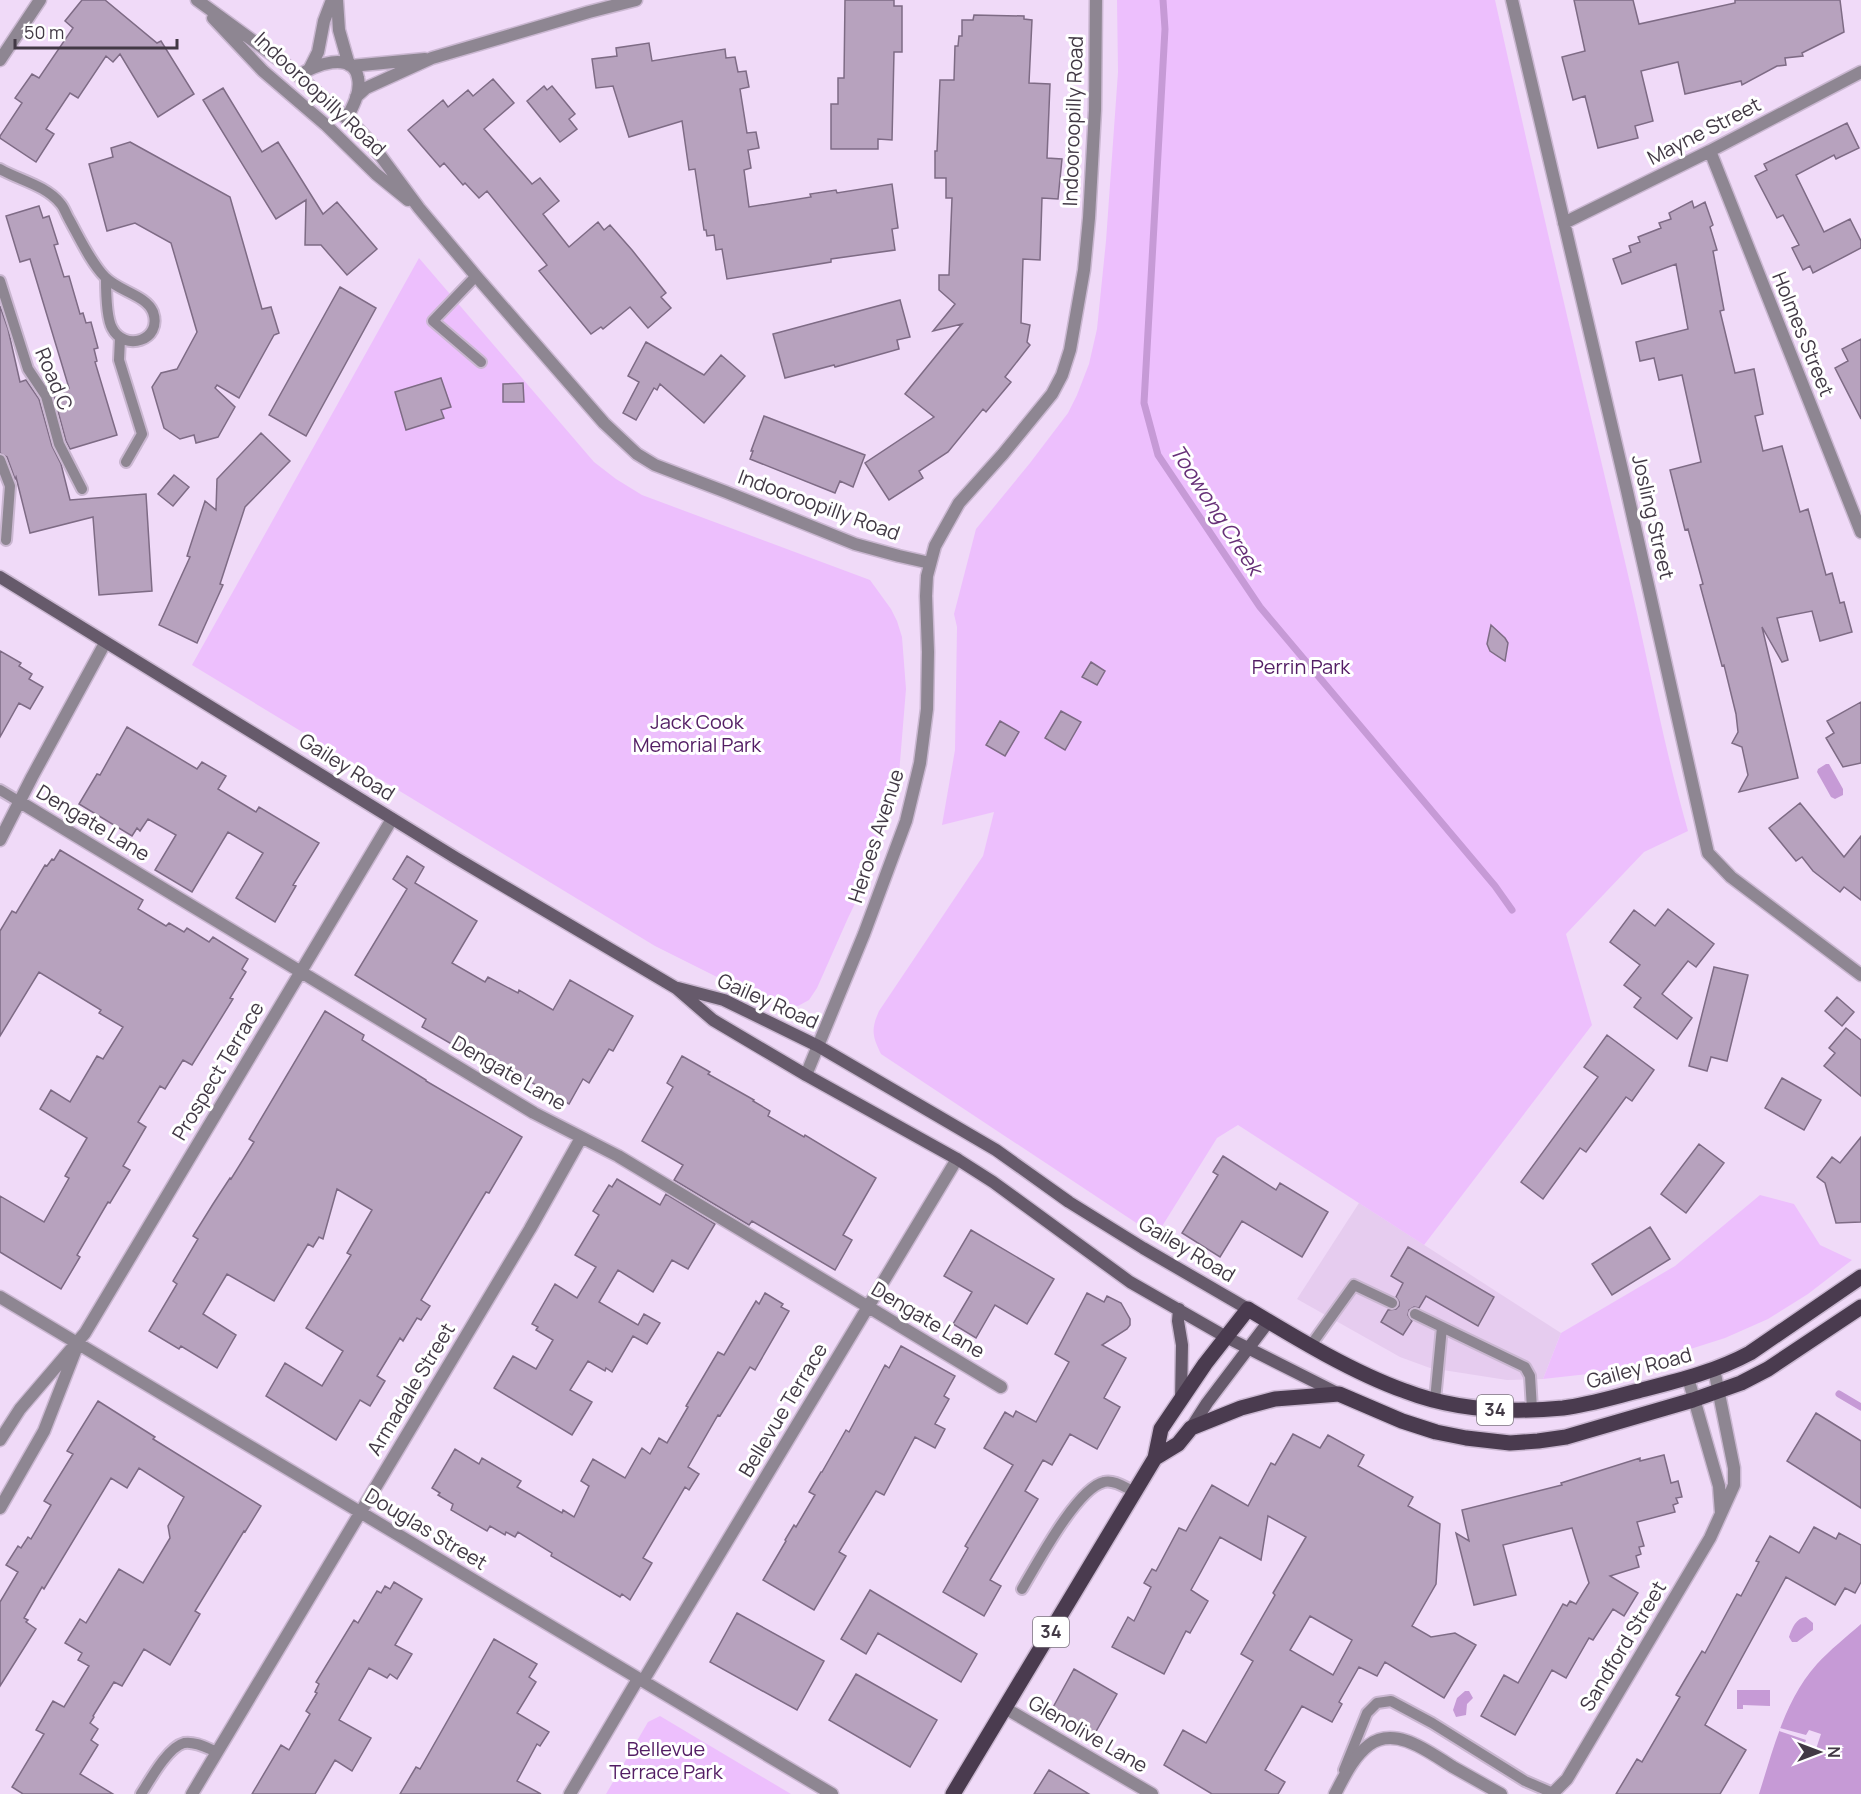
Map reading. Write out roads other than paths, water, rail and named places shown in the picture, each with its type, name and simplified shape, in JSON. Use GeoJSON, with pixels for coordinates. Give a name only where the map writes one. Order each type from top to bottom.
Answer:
{"type":"FeatureCollection","features":[{"type":"Feature","properties":{"kind":"main road","name":"Gailey Road"},"geometry":{"type":"LineString","coordinates":[[0,578],[392,819],[676,988],[714,1020],[806,1075],[957,1159],[993,1182],[1130,1282],[1226,1337],[1339,1394],[1402,1421],[1436,1432],[1510,1443],[1566,1437],[1693,1400]]}},
{"type":"Feature","properties":{"kind":"main road","name":"Gailey Road"},"geometry":{"type":"LineString","coordinates":[[676,988],[724,1000],[818,1046],[996,1150],[1069,1202],[1143,1248],[1311,1345],[1366,1375],[1407,1392],[1451,1404],[1492,1410],[1563,1408],[1605,1400],[1713,1369]]}},
{"type":"Feature","properties":{"kind":"main road","name":"34"},"geometry":{"type":"LineString","coordinates":[[1713,1369],[1750,1353],[1861,1278]]}},
{"type":"Feature","properties":{"kind":"main road","name":"34"},"geometry":{"type":"LineString","coordinates":[[1693,1400],[1741,1383],[1768,1369],[1861,1307]]}},
{"type":"Feature","properties":{"kind":"main road","name":"34"},"geometry":{"type":"LineString","coordinates":[[953,1794],[1155,1458],[1161,1429],[1248,1309]]}},
{"type":"Feature","properties":{"kind":"main road"},"geometry":{"type":"LineString","coordinates":[[1179,1310],[1178,1321],[1183,1362],[1180,1400]]}},
{"type":"Feature","properties":{"kind":"main road"},"geometry":{"type":"LineString","coordinates":[[1191,1428],[1269,1321]]}},
{"type":"Feature","properties":{"kind":"main road","name":"34"},"geometry":{"type":"LineString","coordinates":[[1155,1458],[1178,1444],[1191,1428],[1258,1402],[1339,1394]]}},
{"type":"Feature","properties":{"kind":"street"},"geometry":{"type":"LineString","coordinates":[[0,60],[39,0]]}},
{"type":"Feature","properties":{"kind":"street"},"geometry":{"type":"LineString","coordinates":[[310,68],[318,52],[324,21],[332,0]]}},
{"type":"Feature","properties":{"kind":"street"},"geometry":{"type":"LineString","coordinates":[[337,0],[339,30],[344,53],[358,77],[357,97]]}},
{"type":"Feature","properties":{"kind":"street"},"geometry":{"type":"LineString","coordinates":[[432,58],[350,65],[333,62],[310,68],[299,76],[312,112],[347,118],[357,97],[366,88],[432,58],[636,0]]}},
{"type":"Feature","properties":{"kind":"street","name":"Indooroopilly Road"},"geometry":{"type":"LineString","coordinates":[[198,1],[264,48],[347,118],[371,143],[419,208],[476,276],[603,423],[637,454],[656,465],[855,544],[930,563],[935,546],[959,503],[1004,454],[1052,394],[1062,375],[1070,350],[1084,270],[1089,218],[1095,110],[1095,0]]}},
{"type":"Feature","properties":{"kind":"street","name":"Josling Street"},"geometry":{"type":"LineString","coordinates":[[1512,0],[1627,491],[1708,853],[1731,877],[1861,975]]}},
{"type":"Feature","properties":{"kind":"street","name":"Indooroopilly Road"},"geometry":{"type":"LineString","coordinates":[[198,1],[263,71],[312,112],[376,174],[419,208]]}},
{"type":"Feature","properties":{"kind":"street","name":"Mayne Street"},"geometry":{"type":"LineString","coordinates":[[1564,223],[1710,151],[1861,72]]}},
{"type":"Feature","properties":{"kind":"street","name":"Holmes Street"},"geometry":{"type":"LineString","coordinates":[[1710,151],[1861,532]]}},
{"type":"Feature","properties":{"kind":"street","name":"Heroes Avenue"},"geometry":{"type":"LineString","coordinates":[[806,1075],[864,934],[906,821],[921,763],[927,709],[926,596],[930,563]]}},
{"type":"Feature","properties":{"kind":"street"},"geometry":{"type":"LineString","coordinates":[[0,840],[105,643]]}},
{"type":"Feature","properties":{"kind":"street","name":"Dengate Lane"},"geometry":{"type":"LineString","coordinates":[[20,802],[534,1113],[618,1156],[1001,1387]]}},
{"type":"Feature","properties":{"kind":"street","name":"Prospect Terrace"},"geometry":{"type":"LineString","coordinates":[[0,1508],[44,1431],[78,1343],[392,819]]}},
{"type":"Feature","properties":{"kind":"street","name":"Armadale Street"},"geometry":{"type":"LineString","coordinates":[[192,1794],[530,1229],[581,1138]]}},
{"type":"Feature","properties":{"kind":"street","name":"Bellevue Terrace"},"geometry":{"type":"LineString","coordinates":[[570,1794],[957,1159]]}},
{"type":"Feature","properties":{"kind":"street","name":"Douglas Street"},"geometry":{"type":"LineString","coordinates":[[0,1297],[832,1794]]}},
{"type":"Feature","properties":{"kind":"street","name":"Prospect Terrace"},"geometry":{"type":"LineString","coordinates":[[0,1440],[20,1409],[78,1343]]}},
{"type":"Feature","properties":{"kind":"street","name":"Sandford Street"},"geometry":{"type":"LineString","coordinates":[[1553,1794],[1567,1779],[1710,1538],[1734,1485],[1734,1468],[1713,1369]]}},
{"type":"Feature","properties":{"kind":"street"},"geometry":{"type":"LineString","coordinates":[[1688,1378],[1719,1486],[1721,1514]]}},
{"type":"Feature","properties":{"kind":"street","name":"Glenolive Lane"},"geometry":{"type":"LineString","coordinates":[[1005,1708],[1152,1794]]}},
{"type":"Feature","properties":{"kind":"street","name":"Sandford Street"},"geometry":{"type":"LineString","coordinates":[[1335,1793],[1354,1760],[1365,1748],[1375,1741],[1393,1739],[1415,1745],[1501,1794]]}},
{"type":"Feature","properties":{"kind":"lane"},"geometry":{"type":"LineString","coordinates":[[0,169],[42,189],[60,202],[106,278],[134,296],[143,298],[151,306],[154,316],[152,333],[147,337],[133,341],[120,338],[112,329],[106,278]]}},
{"type":"Feature","properties":{"kind":"lane"},"geometry":{"type":"LineString","coordinates":[[476,276],[433,321],[481,362]]}},
{"type":"Feature","properties":{"kind":"lane","name":"Road C"},"geometry":{"type":"LineString","coordinates":[[0,280],[28,369],[46,396],[59,444],[82,489]]}},
{"type":"Feature","properties":{"kind":"lane"},"geometry":{"type":"LineString","coordinates":[[120,338],[119,360],[142,434],[126,462]]}},
{"type":"Feature","properties":{"kind":"lane"},"geometry":{"type":"LineString","coordinates":[[0,460],[10,486],[6,540]]}},
{"type":"Feature","properties":{"kind":"lane","name":"Dengate Lane"},"geometry":{"type":"LineString","coordinates":[[0,790],[20,802]]}},
{"type":"Feature","properties":{"kind":"lane"},"geometry":{"type":"LineString","coordinates":[[1311,1345],[1354,1285],[1392,1303]]}},
{"type":"Feature","properties":{"kind":"lane"},"geometry":{"type":"LineString","coordinates":[[1415,1314],[1525,1367],[1530,1376],[1532,1409]]}},
{"type":"Feature","properties":{"kind":"lane"},"geometry":{"type":"LineString","coordinates":[[1436,1400],[1442,1327]]}},
{"type":"Feature","properties":{"kind":"lane"},"geometry":{"type":"LineString","coordinates":[[1022,1589],[1071,1511],[1092,1487],[1111,1481],[1135,1491]]}},
{"type":"Feature","properties":{"kind":"lane","name":"Sandford Street"},"geometry":{"type":"LineString","coordinates":[[1335,1793],[1367,1713],[1373,1706],[1391,1701],[1525,1781],[1553,1794]]}},
{"type":"Feature","properties":{"kind":"lane"},"geometry":{"type":"LineString","coordinates":[[141,1794],[174,1748],[185,1743],[196,1744],[217,1752]]}},
{"type":"Feature","properties":{"kind":"waterway","name":"Toowong Creek"},"geometry":{"type":"LineString","coordinates":[[1163,0],[1165,29],[1144,403],[1158,455],[1260,607],[1495,886],[1512,910]]}},
{"type":"Feature","properties":{"kind":"waterway","name":"Toowong Creek"},"geometry":{"type":"LineString","coordinates":[[1839,1394],[1861,1407]]}},
{"type":"Feature","properties":{"kind":"park label","name":"Perrin Park"},"geometry":{"type":"Point","coordinates":[1301,667]}},
{"type":"Feature","properties":{"kind":"park label","name":"Jack Cook Memorial Park"},"geometry":{"type":"Point","coordinates":[697,734]}},
{"type":"Feature","properties":{"kind":"park label","name":"Bellevue Terrace Park"},"geometry":{"type":"Point","coordinates":[666,1760]}}]}
